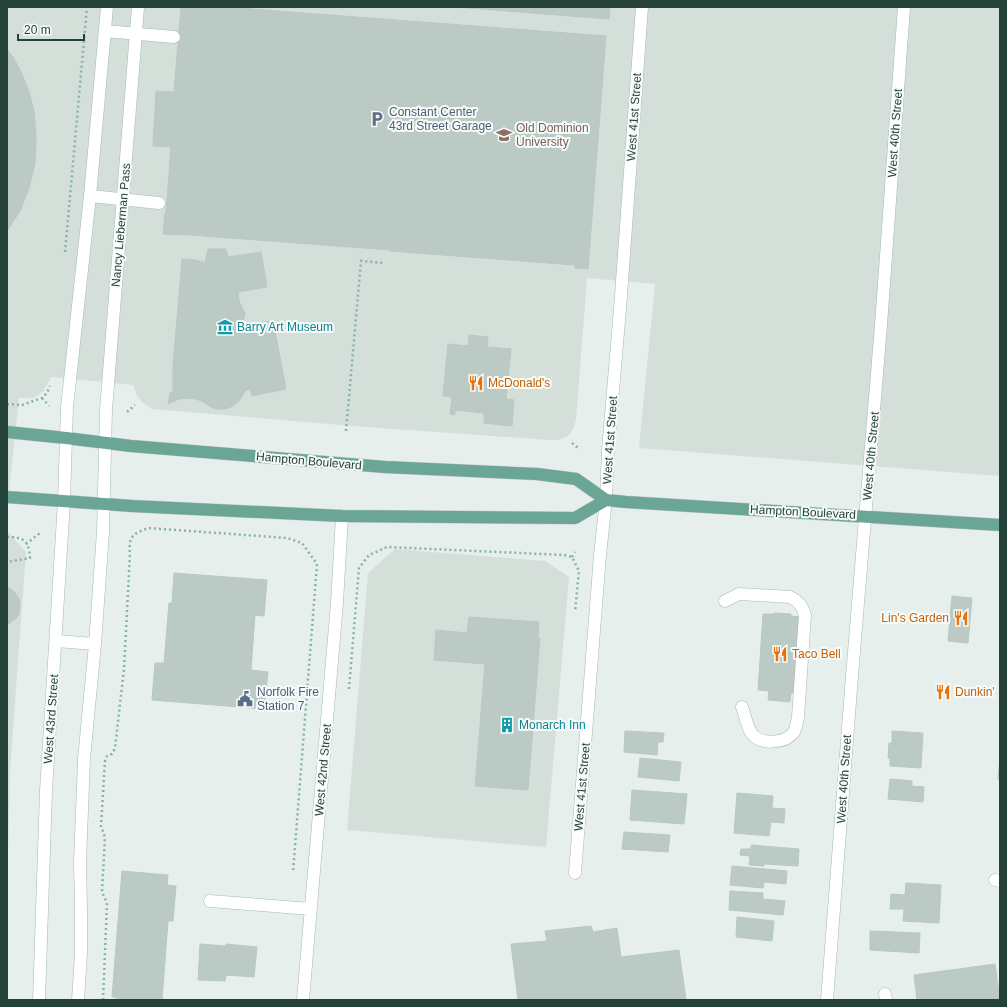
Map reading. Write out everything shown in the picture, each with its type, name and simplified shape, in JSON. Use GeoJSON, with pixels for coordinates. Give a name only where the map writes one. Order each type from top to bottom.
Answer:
{"type":"FeatureCollection","features":[{"type":"Feature","properties":{"kind":"main road","name":"Hampton Boulevard"},"geometry":{"type":"LineString","coordinates":[[7,432],[105,442],[138,447],[385,467],[537,474],[576,479],[606,500],[1000,524]]}},
{"type":"Feature","properties":{"kind":"main road"},"geometry":{"type":"LineString","coordinates":[[7,497],[132,506],[342,516],[575,518],[606,500]]}},
{"type":"Feature","properties":{"kind":"street"},"geometry":{"type":"LineString","coordinates":[[66,438],[67,407],[90,196],[107,7]]}},
{"type":"Feature","properties":{"kind":"street","name":"Nancy Lieberman Pass"},"geometry":{"type":"LineString","coordinates":[[105,442],[106,410],[138,7]]}},
{"type":"Feature","properties":{"kind":"street","name":"West 41st Street"},"geometry":{"type":"LineString","coordinates":[[575,873],[600,555],[606,500],[608,450],[642,7]]}},
{"type":"Feature","properties":{"kind":"street","name":"West 40th Street"},"geometry":{"type":"LineString","coordinates":[[827,1000],[881,325],[904,7]]}},
{"type":"Feature","properties":{"kind":"street"},"geometry":{"type":"LineString","coordinates":[[105,31],[174,37]]}},
{"type":"Feature","properties":{"kind":"street"},"geometry":{"type":"LineString","coordinates":[[90,196],[159,203]]}},
{"type":"Feature","properties":{"kind":"street","name":"West 43rd Street"},"geometry":{"type":"LineString","coordinates":[[39,1000],[46,791],[64,502],[66,438]]}},
{"type":"Feature","properties":{"kind":"street"},"geometry":{"type":"LineString","coordinates":[[78,1000],[81,954],[80,862],[84,759],[96,644],[103,532],[105,442]]}},
{"type":"Feature","properties":{"kind":"street","name":"West 42nd Street"},"geometry":{"type":"LineString","coordinates":[[303,1000],[337,603],[342,516]]}},
{"type":"Feature","properties":{"kind":"street"},"geometry":{"type":"LineString","coordinates":[[726,601],[739,594],[790,597],[798,601],[803,608],[805,616],[798,717],[795,731],[787,738],[777,742],[767,742],[758,739],[751,733],[742,707]]}},
{"type":"Feature","properties":{"kind":"street"},"geometry":{"type":"LineString","coordinates":[[56,641],[96,644]]}},
{"type":"Feature","properties":{"kind":"street"},"geometry":{"type":"LineString","coordinates":[[210,900],[311,909]]}},
{"type":"Feature","properties":{"kind":"path"},"geometry":{"type":"LineString","coordinates":[[64,259],[87,7]]}},
{"type":"Feature","properties":{"kind":"path"},"geometry":{"type":"LineString","coordinates":[[346,431],[361,261],[384,263]]}},
{"type":"Feature","properties":{"kind":"path"},"geometry":{"type":"LineString","coordinates":[[7,404],[22,405],[42,398],[47,393],[52,382]]}},
{"type":"Feature","properties":{"kind":"path"},"geometry":{"type":"LineString","coordinates":[[42,398],[49,406]]}},
{"type":"Feature","properties":{"kind":"path"},"geometry":{"type":"LineString","coordinates":[[126,412],[136,405]]}},
{"type":"Feature","properties":{"kind":"path"},"geometry":{"type":"LineString","coordinates":[[572,443],[578,448]]}},
{"type":"Feature","properties":{"kind":"path"},"geometry":{"type":"LineString","coordinates":[[103,1000],[107,903],[102,892],[105,837],[101,826],[105,761],[106,757],[112,754],[115,748],[124,669],[130,548],[132,536],[148,528],[286,538],[302,543],[317,564],[293,872]]}},
{"type":"Feature","properties":{"kind":"path"},"geometry":{"type":"LineString","coordinates":[[131,532],[137,533]]}},
{"type":"Feature","properties":{"kind":"path"},"geometry":{"type":"LineString","coordinates":[[26,544],[40,533]]}},
{"type":"Feature","properties":{"kind":"path"},"geometry":{"type":"LineString","coordinates":[[7,536],[19,537],[30,550],[30,558],[7,562]]}},
{"type":"Feature","properties":{"kind":"path"},"geometry":{"type":"LineString","coordinates":[[349,690],[359,568],[369,555],[387,547],[564,555],[572,557],[579,571],[575,612]]}},
{"type":"Feature","properties":{"kind":"path"},"geometry":{"type":"LineString","coordinates":[[572,557],[575,552]]}},
{"type":"Feature","properties":{"kind":"shaded area","name":"Old Dominion University"},"geometry":{"type":"Polygon","coordinates":[[[7,7],[1000,7],[1000,476],[639,448],[655,284],[587,278],[576,420],[573,429],[568,436],[559,440],[353,426],[152,409],[143,403],[137,396],[133,385],[51,377],[43,392],[33,398],[19,398],[7,509],[7,7]]]}},
{"type":"Feature","properties":{"kind":"shaded area"},"geometry":{"type":"Polygon","coordinates":[[[7,531],[26,552],[10,770],[7,895],[7,531]]]}},
{"type":"Feature","properties":{"kind":"shaded area"},"geometry":{"type":"Polygon","coordinates":[[[395,549],[545,561],[569,577],[546,847],[347,830],[368,573],[395,549]]]}},
{"type":"Feature","properties":{"kind":"building","name":"Constant Center 43rd Street Garage"},"geometry":{"type":"Polygon","coordinates":[[[181,7],[225,7],[606,36],[588,269],[575,268],[575,265],[163,234],[171,147],[153,146],[156,91],[174,92],[181,7]]]}},
{"type":"Feature","properties":{"kind":"building"},"geometry":{"type":"Polygon","coordinates":[[[455,7],[610,7],[609,19],[455,7]]]}},
{"type":"Feature","properties":{"kind":"building"},"geometry":{"type":"Polygon","coordinates":[[[7,49],[22,74],[29,92],[34,111],[36,138],[35,163],[29,188],[20,211],[7,231],[7,49]]]}},
{"type":"Feature","properties":{"kind":"building","name":"Barry Art Museum"},"geometry":{"type":"Polygon","coordinates":[[[208,249],[226,249],[228,257],[261,252],[267,287],[238,292],[239,301],[245,314],[243,321],[244,324],[273,321],[286,389],[252,396],[250,389],[246,390],[239,401],[233,406],[225,409],[217,409],[202,401],[187,398],[179,399],[168,404],[170,393],[173,392],[173,365],[182,259],[196,260],[205,263],[208,249]]]}},
{"type":"Feature","properties":{"kind":"building","name":"McDonald's"},"geometry":{"type":"Polygon","coordinates":[[[469,335],[488,337],[487,347],[511,349],[506,399],[514,400],[512,426],[484,423],[484,413],[455,410],[455,415],[450,414],[452,397],[443,396],[448,344],[468,346],[469,335]]]}},
{"type":"Feature","properties":{"kind":"building"},"geometry":{"type":"Polygon","coordinates":[[[174,573],[267,580],[264,616],[255,615],[251,670],[268,672],[264,709],[152,700],[155,663],[164,663],[169,603],[172,603],[174,573]]]}},
{"type":"Feature","properties":{"kind":"building"},"geometry":{"type":"Polygon","coordinates":[[[7,587],[15,593],[20,603],[17,617],[9,624],[7,623],[7,587]]]}},
{"type":"Feature","properties":{"kind":"building"},"geometry":{"type":"Polygon","coordinates":[[[952,596],[972,598],[968,643],[948,641],[952,596]]]}},
{"type":"Feature","properties":{"kind":"building","name":"Taco Bell"},"geometry":{"type":"Polygon","coordinates":[[[763,614],[791,614],[791,616],[802,617],[796,693],[791,693],[790,702],[768,700],[769,691],[758,690],[763,614]]]}},
{"type":"Feature","properties":{"kind":"building","name":"Monarch Inn"},"geometry":{"type":"Polygon","coordinates":[[[469,617],[539,622],[538,637],[540,638],[528,790],[475,786],[485,664],[434,660],[436,630],[467,633],[469,617]]]}},
{"type":"Feature","properties":{"kind":"building"},"geometry":{"type":"Polygon","coordinates":[[[625,731],[664,733],[663,742],[658,742],[657,755],[624,752],[625,731]]]}},
{"type":"Feature","properties":{"kind":"building"},"geometry":{"type":"Polygon","coordinates":[[[892,731],[923,733],[921,768],[890,766],[890,758],[888,758],[889,743],[892,743],[892,731]]]}},
{"type":"Feature","properties":{"kind":"building"},"geometry":{"type":"Polygon","coordinates":[[[640,758],[681,762],[679,781],[638,777],[640,758]]]}},
{"type":"Feature","properties":{"kind":"building"},"geometry":{"type":"Polygon","coordinates":[[[1000,759],[1000,779],[998,779],[1000,759]]]}},
{"type":"Feature","properties":{"kind":"building"},"geometry":{"type":"Polygon","coordinates":[[[890,779],[912,781],[912,786],[924,787],[923,802],[888,799],[890,779]]]}},
{"type":"Feature","properties":{"kind":"building"},"geometry":{"type":"Polygon","coordinates":[[[632,790],[687,794],[684,824],[630,820],[632,790]]]}},
{"type":"Feature","properties":{"kind":"building"},"geometry":{"type":"Polygon","coordinates":[[[737,793],[773,796],[772,808],[785,809],[784,823],[771,822],[769,836],[734,833],[737,793]]]}},
{"type":"Feature","properties":{"kind":"building"},"geometry":{"type":"Polygon","coordinates":[[[624,832],[670,835],[668,852],[622,849],[624,832]]]}},
{"type":"Feature","properties":{"kind":"building"},"geometry":{"type":"Polygon","coordinates":[[[751,845],[799,849],[798,866],[764,864],[764,866],[749,865],[750,856],[740,855],[741,849],[751,849],[751,845]]]}},
{"type":"Feature","properties":{"kind":"building"},"geometry":{"type":"Polygon","coordinates":[[[732,866],[787,871],[786,884],[764,882],[763,888],[730,885],[732,866]]]}},
{"type":"Feature","properties":{"kind":"building"},"geometry":{"type":"Polygon","coordinates":[[[122,871],[168,875],[167,885],[176,886],[173,921],[168,921],[162,1000],[116,1000],[116,997],[112,997],[122,871]]]}},
{"type":"Feature","properties":{"kind":"building"},"geometry":{"type":"Polygon","coordinates":[[[906,883],[941,885],[939,923],[903,921],[904,909],[890,909],[891,894],[905,895],[906,883]]]}},
{"type":"Feature","properties":{"kind":"building"},"geometry":{"type":"Polygon","coordinates":[[[730,891],[763,893],[763,899],[785,901],[783,915],[729,910],[730,891]]]}},
{"type":"Feature","properties":{"kind":"building"},"geometry":{"type":"Polygon","coordinates":[[[737,917],[774,921],[772,941],[736,937],[737,917]]]}},
{"type":"Feature","properties":{"kind":"building"},"geometry":{"type":"Polygon","coordinates":[[[591,926],[593,932],[617,928],[621,957],[679,950],[686,1000],[518,1000],[511,944],[547,941],[545,931],[591,926]]]}},
{"type":"Feature","properties":{"kind":"building"},"geometry":{"type":"Polygon","coordinates":[[[870,931],[920,933],[919,953],[870,950],[870,931]]]}},
{"type":"Feature","properties":{"kind":"building"},"geometry":{"type":"Polygon","coordinates":[[[200,944],[226,946],[226,944],[257,947],[254,977],[226,975],[225,981],[198,980],[200,944]]]}},
{"type":"Feature","properties":{"kind":"building"},"geometry":{"type":"Polygon","coordinates":[[[995,964],[1000,1000],[917,1000],[914,975],[995,964]]]}},
{"type":"Feature","properties":{"kind":"place","name":"Constant Center 43rd Street Garage"},"geometry":{"type":"Point","coordinates":[377,119]}},
{"type":"Feature","properties":{"kind":"place","name":"Old Dominion University"},"geometry":{"type":"Point","coordinates":[504,135]}},
{"type":"Feature","properties":{"kind":"place","name":"Barry Art Museum"},"geometry":{"type":"Point","coordinates":[225,327]}},
{"type":"Feature","properties":{"kind":"place","name":"McDonald's"},"geometry":{"type":"Point","coordinates":[476,383]}},
{"type":"Feature","properties":{"kind":"place","name":"Lin's Garden"},"geometry":{"type":"Point","coordinates":[961,618]}},
{"type":"Feature","properties":{"kind":"place","name":"Taco Bell"},"geometry":{"type":"Point","coordinates":[780,654]}},
{"type":"Feature","properties":{"kind":"place","name":"Dunkin'"},"geometry":{"type":"Point","coordinates":[943,692]}},
{"type":"Feature","properties":{"kind":"place","name":"Norfolk Fire Station 7"},"geometry":{"type":"Point","coordinates":[245,699]}},
{"type":"Feature","properties":{"kind":"place","name":"Monarch Inn"},"geometry":{"type":"Point","coordinates":[507,725]}}]}
